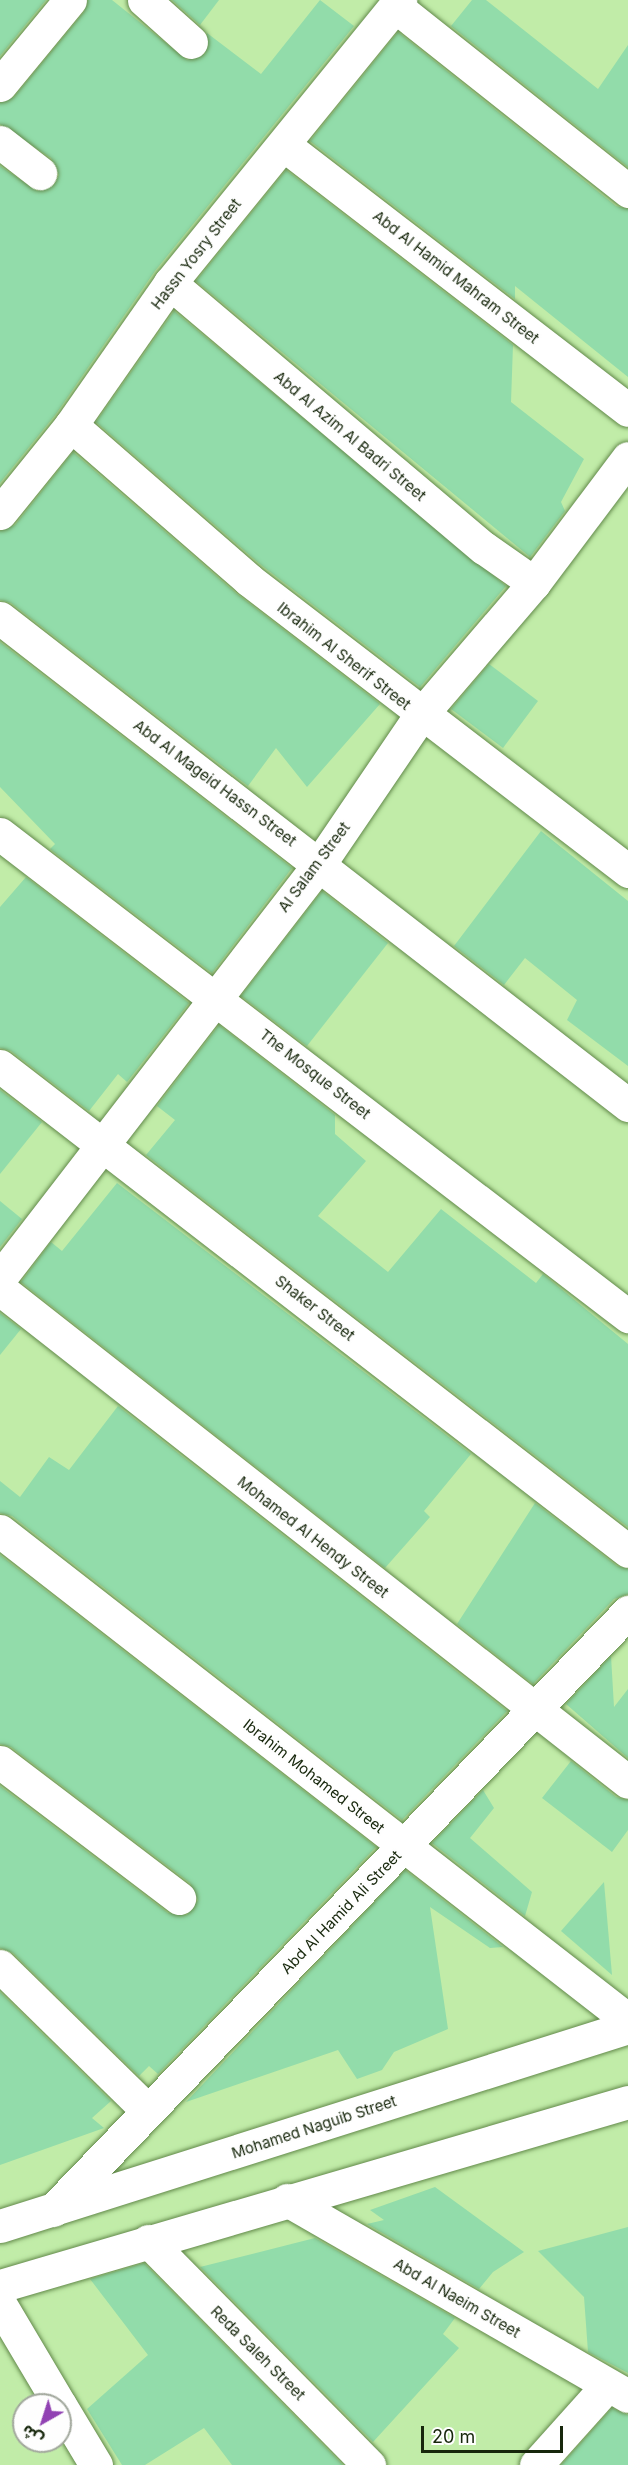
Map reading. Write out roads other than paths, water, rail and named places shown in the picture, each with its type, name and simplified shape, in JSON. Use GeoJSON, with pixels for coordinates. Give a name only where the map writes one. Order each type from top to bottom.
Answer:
{"type":"FeatureCollection","features":[{"type":"Feature","properties":{"kind":"street"},"geometry":{"type":"LineString","coordinates":[[0,85],[70,0]]}},
{"type":"Feature","properties":{"kind":"street"},"geometry":{"type":"LineString","coordinates":[[144,0],[191,42]]}},
{"type":"Feature","properties":{"kind":"street"},"geometry":{"type":"LineString","coordinates":[[397,3],[628,191]]}},
{"type":"Feature","properties":{"kind":"street","name":"Hassn Yosry Street"},"geometry":{"type":"LineString","coordinates":[[0,513],[71,425],[170,284],[397,3]]}},
{"type":"Feature","properties":{"kind":"street"},"geometry":{"type":"LineString","coordinates":[[0,142],[40,173]]}},
{"type":"Feature","properties":{"kind":"street","name":"Abd Al Hamid Mahram Street"},"geometry":{"type":"LineString","coordinates":[[284,145],[628,410]]}},
{"type":"Feature","properties":{"kind":"street","name":"Abd Al Azim Al Badri Street"},"geometry":{"type":"LineString","coordinates":[[170,284],[484,548],[534,583]]}},
{"type":"Feature","properties":{"kind":"street","name":"Ibrahim Al Sherif Street"},"geometry":{"type":"LineString","coordinates":[[71,425],[249,580],[420,716],[628,871]]}},
{"type":"Feature","properties":{"kind":"street","name":"Al Salam Street"},"geometry":{"type":"LineString","coordinates":[[0,1278],[214,997],[320,863],[420,716],[534,583],[628,458]]}},
{"type":"Feature","properties":{"kind":"street","name":"Abd Al Mageid Hassn Street"},"geometry":{"type":"LineString","coordinates":[[0,618],[320,863],[628,1105]]}},
{"type":"Feature","properties":{"kind":"street","name":"The Mosque Street"},"geometry":{"type":"LineString","coordinates":[[0,834],[628,1316]]}},
{"type":"Feature","properties":{"kind":"street","name":"Shaker Street"},"geometry":{"type":"LineString","coordinates":[[0,1066],[628,1551]]}},
{"type":"Feature","properties":{"kind":"street","name":"Mohamed Al Hendy Street"},"geometry":{"type":"LineString","coordinates":[[0,1290],[533,1710],[628,1782]]}},
{"type":"Feature","properties":{"kind":"street","name":"Ibrahim Mohamed Street"},"geometry":{"type":"LineString","coordinates":[[0,1531],[628,2020]]}},
{"type":"Feature","properties":{"kind":"street","name":"Abd Al Hamid Ali Street"},"geometry":{"type":"LineString","coordinates":[[53,2210],[628,1612]]}},
{"type":"Feature","properties":{"kind":"street"},"geometry":{"type":"LineString","coordinates":[[0,1762],[179,1898]]}},
{"type":"Feature","properties":{"kind":"street"},"geometry":{"type":"LineString","coordinates":[[0,1966],[148,2111]]}},
{"type":"Feature","properties":{"kind":"street","name":"Mohamed Naguib Street"},"geometry":{"type":"LineString","coordinates":[[0,2226],[628,2027]]}},
{"type":"Feature","properties":{"kind":"street"},"geometry":{"type":"LineString","coordinates":[[54,2393],[1,2288],[148,2241],[628,2102]]}},
{"type":"Feature","properties":{"kind":"street","name":"Abd Al Naeim Street"},"geometry":{"type":"LineString","coordinates":[[287,2200],[618,2391]]}},
{"type":"Feature","properties":{"kind":"street","name":"Reda Saleh Street"},"geometry":{"type":"LineString","coordinates":[[148,2241],[369,2465]]}},
{"type":"Feature","properties":{"kind":"street"},"geometry":{"type":"LineString","coordinates":[[536,2465],[618,2391]]}},
{"type":"Feature","properties":{"kind":"street"},"geometry":{"type":"LineString","coordinates":[[72,2425],[96,2465]]}}]}
